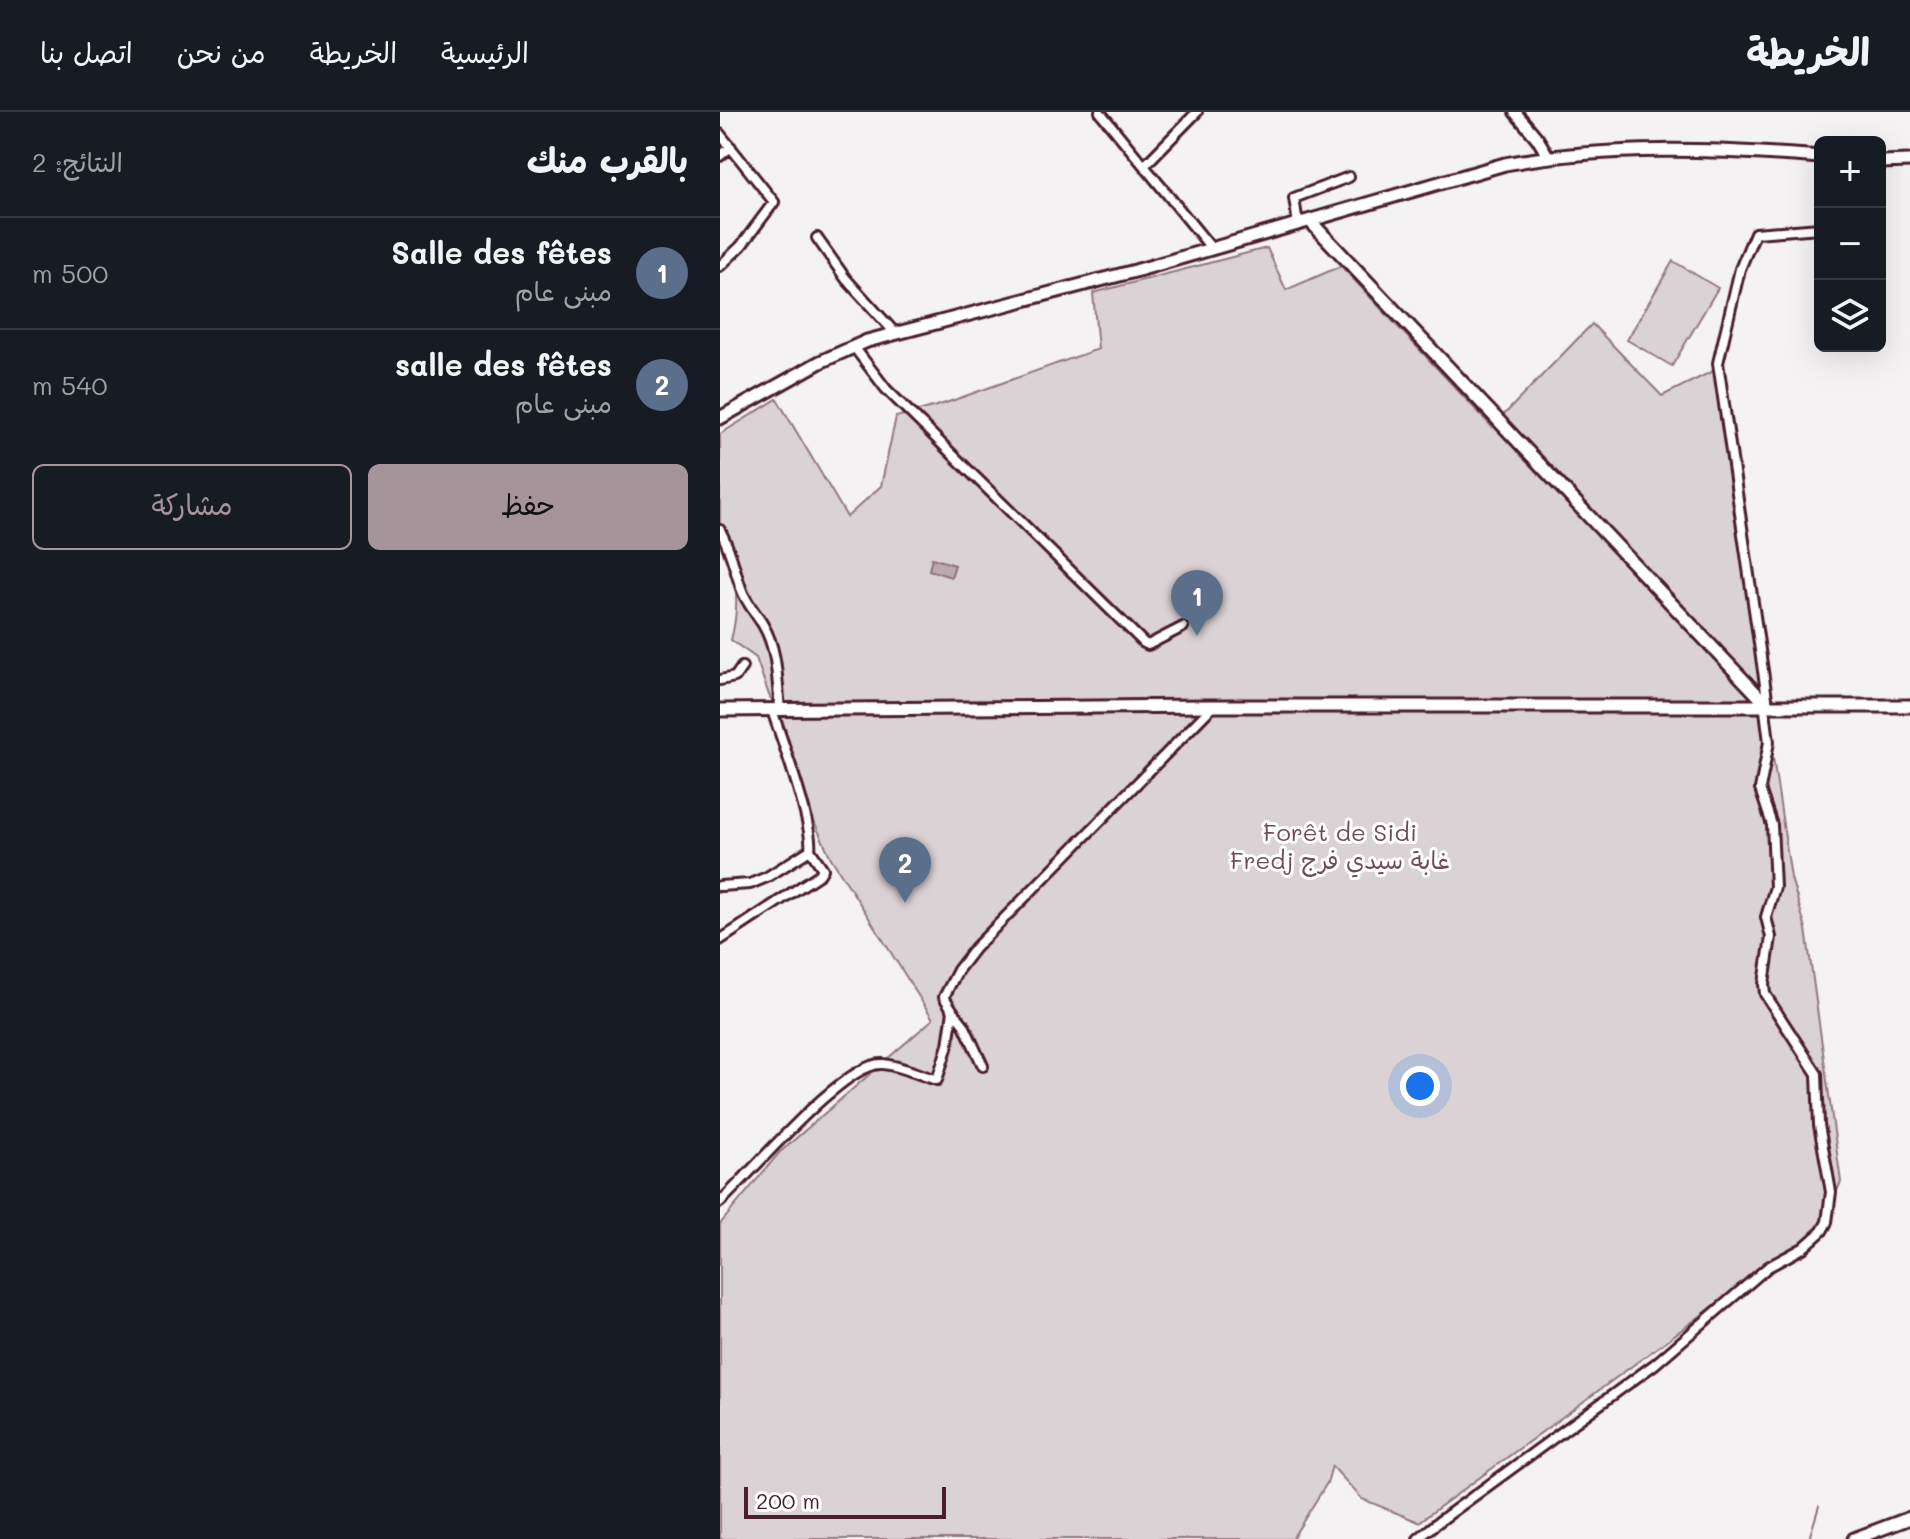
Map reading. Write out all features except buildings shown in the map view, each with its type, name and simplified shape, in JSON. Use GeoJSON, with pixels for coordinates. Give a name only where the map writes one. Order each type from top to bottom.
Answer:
{"type":"FeatureCollection","features":[{"type":"Feature","properties":{"kind":"main road"},"geometry":{"type":"LineString","coordinates":[[720,418],[820,362],[854,347],[1212,249],[1505,164],[1548,156],[1662,151],[1758,151],[1814,156]]}},
{"type":"Feature","properties":{"kind":"main road"},"geometry":{"type":"LineString","coordinates":[[1886,162],[1910,161]]}},
{"type":"Feature","properties":{"kind":"main road"},"geometry":{"type":"LineString","coordinates":[[1310,221],[1766,708]]}},
{"type":"Feature","properties":{"kind":"main road"},"geometry":{"type":"LineString","coordinates":[[720,710],[1910,706]]}},
{"type":"Feature","properties":{"kind":"main road"},"geometry":{"type":"LineString","coordinates":[[1854,1539],[1910,1518]]}},
{"type":"Feature","properties":{"kind":"street"},"geometry":{"type":"LineString","coordinates":[[1100,112],[1212,249]]}},
{"type":"Feature","properties":{"kind":"street"},"geometry":{"type":"LineString","coordinates":[[1145,165],[1197,112]]}},
{"type":"Feature","properties":{"kind":"street"},"geometry":{"type":"LineString","coordinates":[[1515,112],[1548,156]]}},
{"type":"Feature","properties":{"kind":"street"},"geometry":{"type":"LineString","coordinates":[[720,134],[774,202],[741,246],[720,266]]}},
{"type":"Feature","properties":{"kind":"street"},"geometry":{"type":"LineString","coordinates":[[720,156],[731,147]]}},
{"type":"Feature","properties":{"kind":"street"},"geometry":{"type":"LineString","coordinates":[[1298,224],[1294,198],[1349,177]]}},
{"type":"Feature","properties":{"kind":"street"},"geometry":{"type":"LineString","coordinates":[[1418,1539],[1655,1364],[1768,1267],[1814,1240],[1827,1222],[1831,1192],[1819,1125],[1817,1074],[1768,1003],[1764,984],[1771,940],[1766,917],[1775,890],[1772,830],[1760,789],[1768,746],[1766,708],[1718,363],[1740,269],[1755,233],[1814,228]]}},
{"type":"Feature","properties":{"kind":"street"},"geometry":{"type":"LineString","coordinates":[[817,238],[846,279],[896,334]]}},
{"type":"Feature","properties":{"kind":"street"},"geometry":{"type":"LineString","coordinates":[[854,347],[886,389],[1144,643],[1148,645],[1183,627]]}},
{"type":"Feature","properties":{"kind":"street"},"geometry":{"type":"LineString","coordinates":[[720,530],[734,559],[748,605],[764,626],[774,651],[776,710],[811,841],[810,850],[823,869],[820,874],[720,940]]}},
{"type":"Feature","properties":{"kind":"street"},"geometry":{"type":"LineString","coordinates":[[720,680],[735,677],[742,667]]}},
{"type":"Feature","properties":{"kind":"street"},"geometry":{"type":"LineString","coordinates":[[983,1066],[964,1025],[944,997],[958,970],[975,948],[1213,706]]}},
{"type":"Feature","properties":{"kind":"street"},"geometry":{"type":"LineString","coordinates":[[720,886],[750,884],[810,850]]}},
{"type":"Feature","properties":{"kind":"street"},"geometry":{"type":"LineString","coordinates":[[720,1202],[755,1163],[829,1093],[867,1066],[882,1064],[937,1080],[948,1045],[953,1011]]}},
{"type":"Feature","properties":{"kind":"green space","name":"Forêt de Sidi Fredj غابة سيدي فرج"},"geometry":{"type":"Polygon","coordinates":[[[1267,248],[1286,290],[1341,266],[1492,427],[1592,324],[1662,396],[1715,370],[1791,878],[1806,929],[1841,1182],[1819,1229],[1419,1522],[1362,1499],[1332,1466],[1327,1483],[1292,1539],[720,1539],[720,1224],[779,1153],[933,1019],[831,858],[815,824],[782,719],[769,695],[756,658],[731,640],[736,614],[736,588],[731,562],[720,538],[720,434],[777,399],[847,517],[881,486],[896,417],[940,405],[1098,349],[1093,293],[1267,248]]]}},
{"type":"Feature","properties":{"kind":"green space"},"geometry":{"type":"Polygon","coordinates":[[[1673,261],[1718,288],[1672,366],[1627,340],[1673,261]]]}},
{"type":"Feature","properties":{"kind":"shaded area"},"geometry":{"type":"Polygon","coordinates":[[[932,558],[955,565],[951,577],[929,570],[932,558]]]}},
{"type":"Feature","properties":{"kind":"waterway"},"geometry":{"type":"LineString","coordinates":[[1809,1539],[1819,1506]]}},
{"type":"Feature","properties":{"kind":"place","name":"Salle des fêtes"},"geometry":{"type":"Point","coordinates":[1197,636]}},
{"type":"Feature","properties":{"kind":"place","name":"salle des fêtes"},"geometry":{"type":"Point","coordinates":[905,903]}}]}
